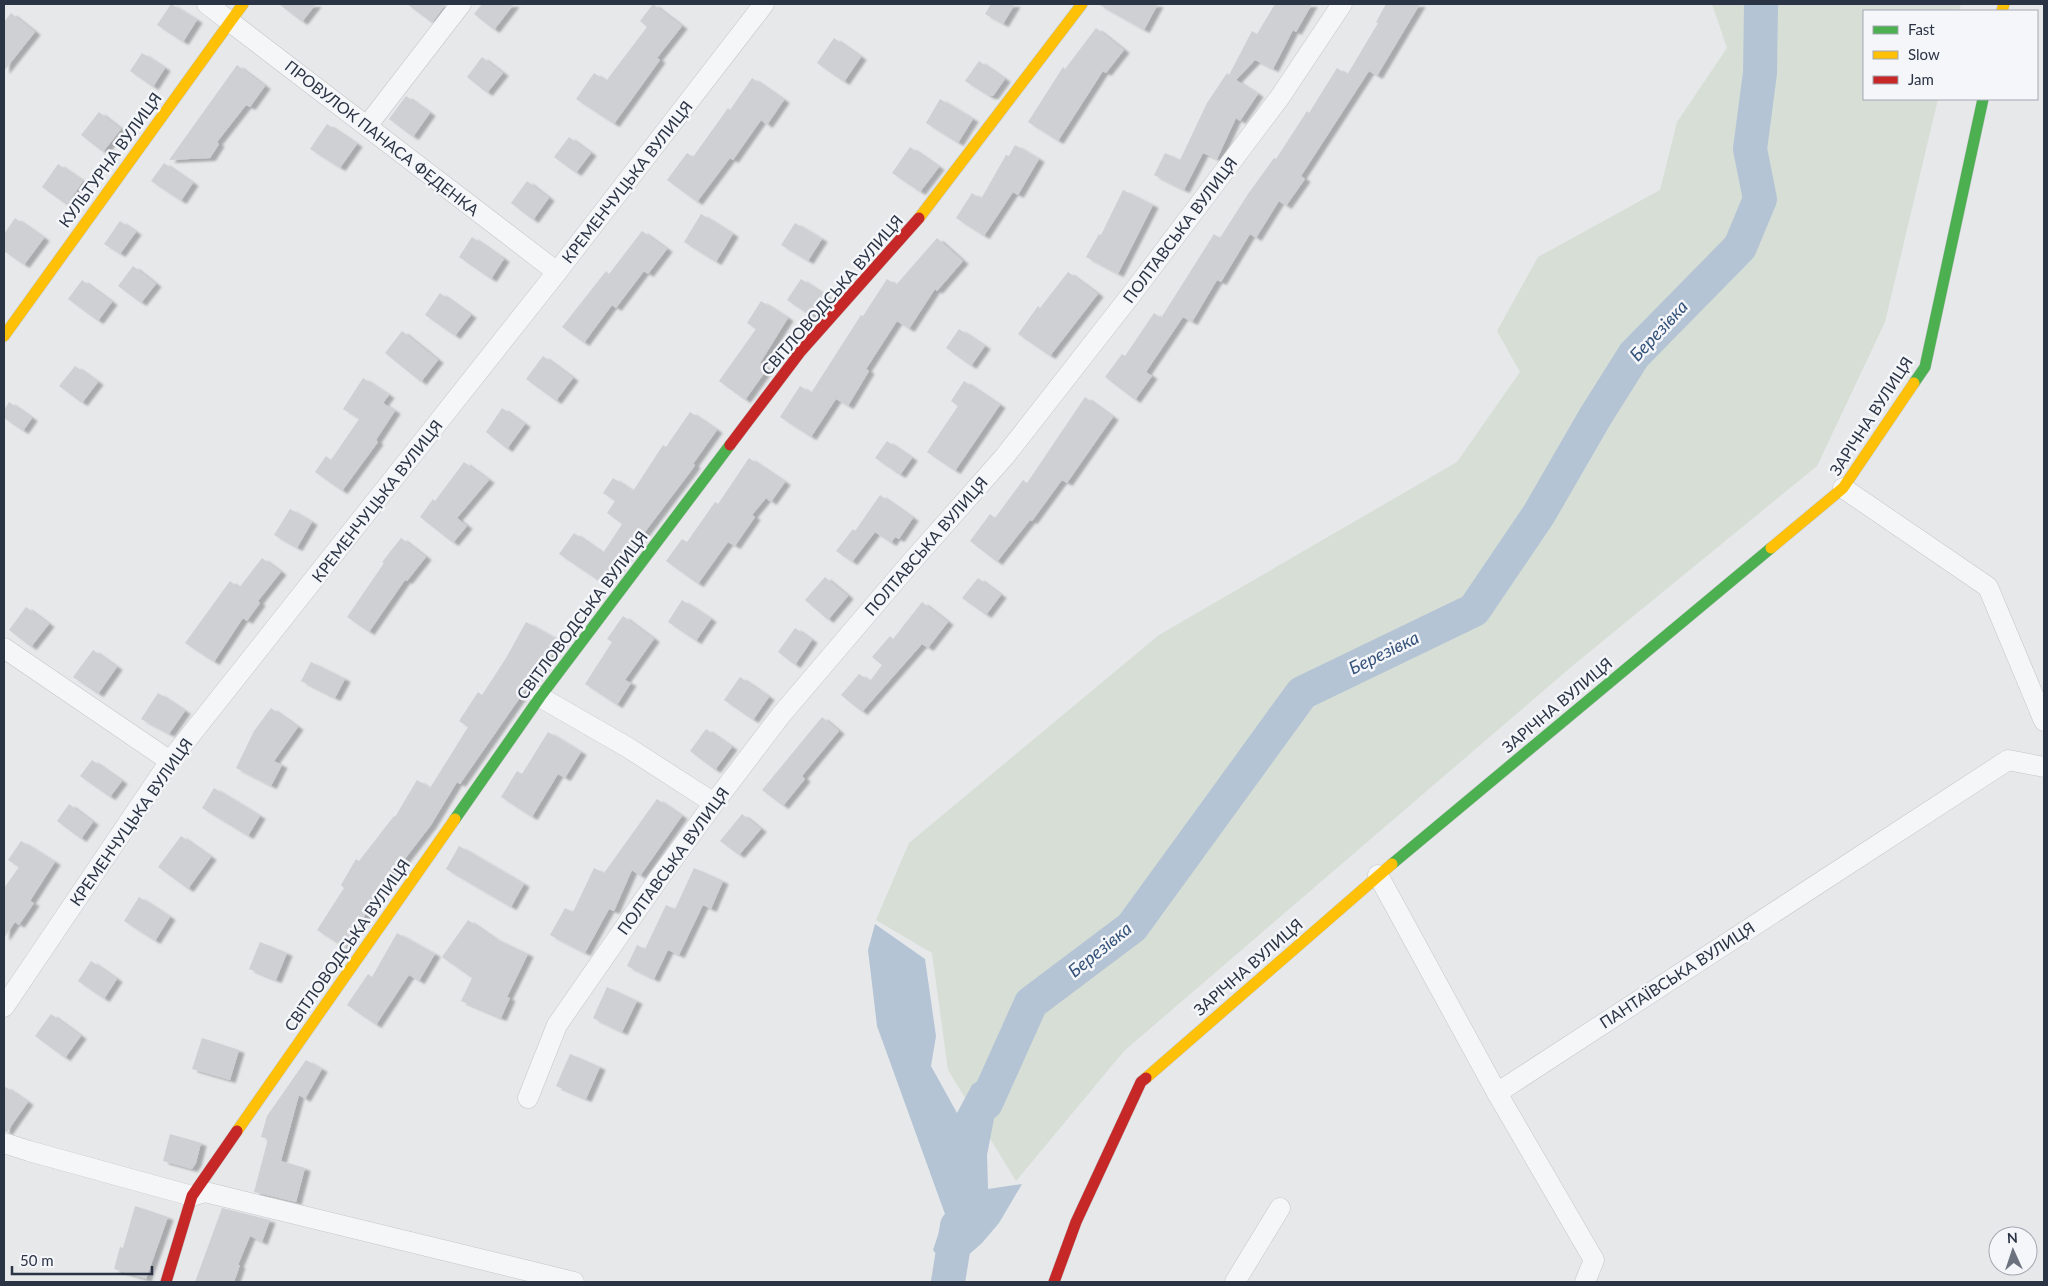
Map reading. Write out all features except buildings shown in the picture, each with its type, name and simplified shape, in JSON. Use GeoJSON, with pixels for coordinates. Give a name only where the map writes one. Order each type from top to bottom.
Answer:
{"type":"FeatureCollection","features":[{"type":"Feature","properties":{"kind":"street","name":"ПРОВУЛОК ПАНАСА ФЕДЕНКА"},"geometry":{"type":"LineString","coordinates":[[208,4],[556,272]]}},
{"type":"Feature","properties":{"kind":"street","name":"КУЛЬТУРНА ВУЛИЦЯ"},"geometry":{"type":"LineString","coordinates":[[4,336],[243,4]]}},
{"type":"Feature","properties":{"kind":"street"},"geometry":{"type":"LineString","coordinates":[[367,126],[462,4]]}},
{"type":"Feature","properties":{"kind":"street","name":"КРЕМЕНЧУЦЬКА ВУЛИЦЯ"},"geometry":{"type":"LineString","coordinates":[[4,1008],[170,762],[556,272],[764,4]]}},
{"type":"Feature","properties":{"kind":"street","name":"СВІТЛОВОДСЬКА ВУЛИЦЯ"},"geometry":{"type":"LineString","coordinates":[[166,1282],[192,1196],[540,697],[801,351],[927,209],[1082,4]]}},
{"type":"Feature","properties":{"kind":"street","name":"ПОЛТАВСЬКА ВУЛИЦЯ"},"geometry":{"type":"LineString","coordinates":[[528,1098],[557,1025],[657,881],[714,803],[781,715],[1011,448],[1134,291],[1274,105],[1342,4]]}},
{"type":"Feature","properties":{"kind":"street","name":"ЗАРІЧНА ВУЛИЦЯ"},"geometry":{"type":"LineString","coordinates":[[1054,1282],[1076,1222],[1141,1082],[1378,874],[1843,488],[1925,367],[1983,100]]}},
{"type":"Feature","properties":{"kind":"street"},"geometry":{"type":"LineString","coordinates":[[1843,488],[1988,587],[2044,721]]}},
{"type":"Feature","properties":{"kind":"street"},"geometry":{"type":"LineString","coordinates":[[4,648],[170,762]]}},
{"type":"Feature","properties":{"kind":"street"},"geometry":{"type":"LineString","coordinates":[[540,697],[627,746],[714,803]]}},
{"type":"Feature","properties":{"kind":"street","name":"ПАНТАЇВСЬКА ВУЛИЦЯ"},"geometry":{"type":"LineString","coordinates":[[1497,1092],[2008,760],[2044,767]]}},
{"type":"Feature","properties":{"kind":"street"},"geometry":{"type":"LineString","coordinates":[[1378,874],[1497,1092],[1594,1260],[1585,1282]]}},
{"type":"Feature","properties":{"kind":"street"},"geometry":{"type":"LineString","coordinates":[[4,1142],[29,1152],[192,1196],[205,1192],[574,1282]]}},
{"type":"Feature","properties":{"kind":"street"},"geometry":{"type":"LineString","coordinates":[[1235,1282],[1280,1208]]}},
{"type":"Feature","properties":{"kind":"shaded area"},"geometry":{"type":"Polygon","coordinates":[[[1712,4],[1961,4],[1959,10],[1863,10],[1863,100],[1938,100],[1885,322],[1817,466],[1571,667],[1124,1051],[1016,1181],[948,1070],[932,953],[876,920],[909,843],[1159,635],[1457,462],[1520,372],[1497,331],[1538,257],[1660,190],[1677,122],[1727,48],[1712,4]]]}},
{"type":"Feature","properties":{"kind":"water"},"geometry":{"type":"Polygon","coordinates":[[[875,924],[925,959],[936,1036],[931,1066],[957,1113],[972,1085],[1005,1062],[987,1155],[988,1189],[1022,1184],[999,1223],[982,1243],[950,1271],[933,1250],[945,1214],[877,1026],[868,950],[875,924]]]}},
{"type":"Feature","properties":{"kind":"waterway","name":"Березівка"},"geometry":{"type":"LineString","coordinates":[[986,1103],[1031,1003],[1132,927],[1302,693],[1474,610],[1539,514],[1595,417],[1634,355],[1740,247],[1760,199],[1750,149],[1760,73],[1761,4]]}},
{"type":"Feature","properties":{"kind":"waterway","name":"Березівка"},"geometry":{"type":"LineString","coordinates":[[948,1282],[957,1226]]}},
{"type":"Feature","properties":{"kind":"traffic: fast"},"geometry":{"type":"LineString","coordinates":[[1914,383],[1925,367],[1983,100]]}},
{"type":"Feature","properties":{"kind":"traffic: fast"},"geometry":{"type":"LineString","coordinates":[[455,819],[540,697],[730,445]]}},
{"type":"Feature","properties":{"kind":"traffic: fast"},"geometry":{"type":"LineString","coordinates":[[1392,864],[1771,548]]}},
{"type":"Feature","properties":{"kind":"traffic: slow"},"geometry":{"type":"LineString","coordinates":[[4,336],[243,4]]}},
{"type":"Feature","properties":{"kind":"traffic: slow"},"geometry":{"type":"LineString","coordinates":[[919,218],[1082,4]]}},
{"type":"Feature","properties":{"kind":"traffic: slow"},"geometry":{"type":"LineString","coordinates":[[2002,10],[2004,4]]}},
{"type":"Feature","properties":{"kind":"traffic: slow"},"geometry":{"type":"LineString","coordinates":[[1771,548],[1843,488],[1914,383]]}},
{"type":"Feature","properties":{"kind":"traffic: slow"},"geometry":{"type":"LineString","coordinates":[[237,1131],[455,819]]}},
{"type":"Feature","properties":{"kind":"traffic: slow"},"geometry":{"type":"LineString","coordinates":[[1146,1078],[1392,864]]}},
{"type":"Feature","properties":{"kind":"traffic: jam"},"geometry":{"type":"LineString","coordinates":[[730,445],[801,351],[919,218]]}},
{"type":"Feature","properties":{"kind":"traffic: jam"},"geometry":{"type":"LineString","coordinates":[[1054,1282],[1076,1222],[1141,1082],[1146,1078]]}},
{"type":"Feature","properties":{"kind":"traffic: jam"},"geometry":{"type":"LineString","coordinates":[[166,1282],[192,1196],[237,1131]]}}]}
